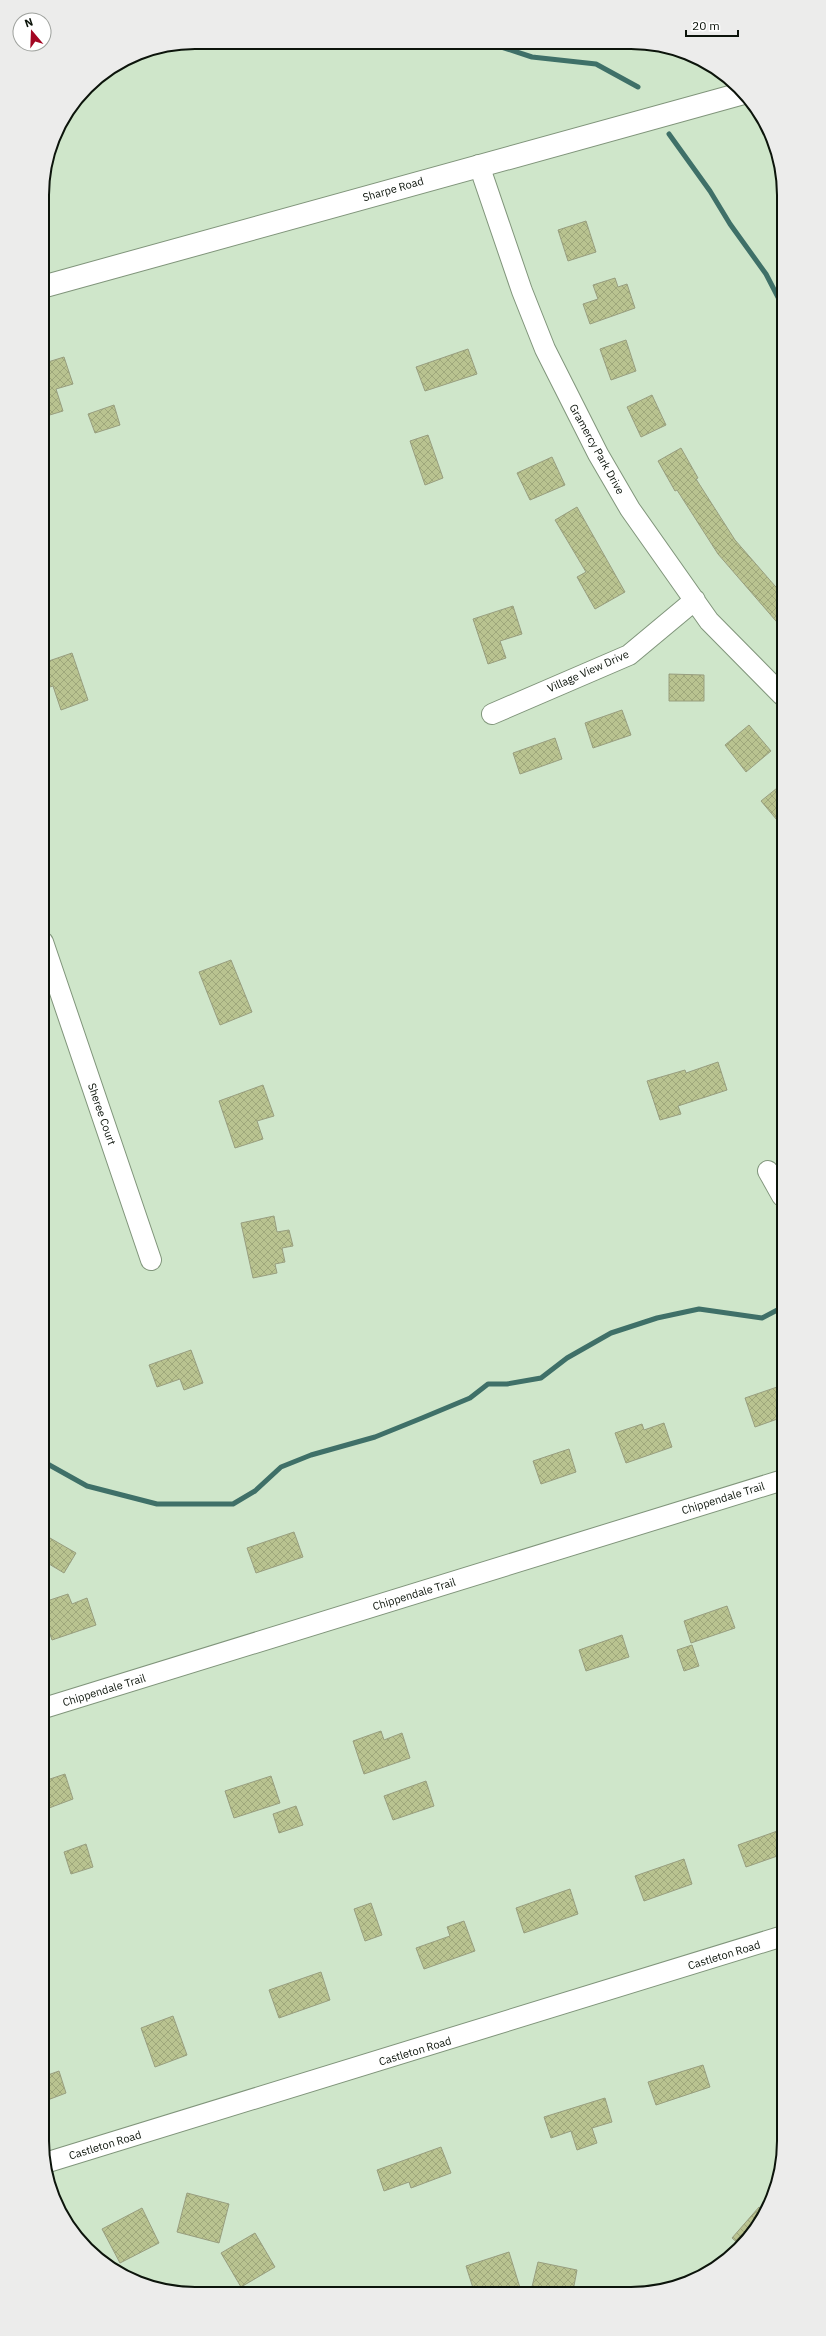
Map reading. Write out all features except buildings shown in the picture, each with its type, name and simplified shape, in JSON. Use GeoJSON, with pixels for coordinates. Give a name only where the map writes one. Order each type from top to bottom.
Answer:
{"type":"FeatureCollection","features":[{"type":"Feature","properties":{"kind":"street","name":"Sharpe Road"},"geometry":{"type":"LineString","coordinates":[[49,285],[737,95]]}},
{"type":"Feature","properties":{"kind":"street","name":"Gramercy Park Drive"},"geometry":{"type":"LineString","coordinates":[[479,165],[522,291],[570,401],[630,509],[709,620],[777,690]]}},
{"type":"Feature","properties":{"kind":"street","name":"Village View Drive"},"geometry":{"type":"LineString","coordinates":[[492,714],[629,655],[695,600]]}},
{"type":"Feature","properties":{"kind":"street","name":"Sheree Court"},"geometry":{"type":"LineString","coordinates":[[49,973],[151,1260]]}},
{"type":"Feature","properties":{"kind":"street"},"geometry":{"type":"LineString","coordinates":[[768,1171],[777,1187]]}},
{"type":"Feature","properties":{"kind":"street","name":"Chippendale Trail"},"geometry":{"type":"LineString","coordinates":[[49,1706],[777,1482]]}},
{"type":"Feature","properties":{"kind":"street","name":"Castleton Road"},"geometry":{"type":"LineString","coordinates":[[50,2161],[777,1938]]}},
{"type":"Feature","properties":{"kind":"waterway"},"geometry":{"type":"LineString","coordinates":[[507,49],[532,57],[596,64],[638,87]]}},
{"type":"Feature","properties":{"kind":"waterway"},"geometry":{"type":"LineString","coordinates":[[669,134],[710,191],[730,224],[766,274],[777,295]]}},
{"type":"Feature","properties":{"kind":"waterway"},"geometry":{"type":"LineString","coordinates":[[49,1465],[87,1486],[157,1504],[233,1504],[255,1491],[281,1467],[311,1455],[375,1437],[470,1398],[488,1384],[507,1384],[541,1378],[567,1358],[611,1333],[657,1318],[699,1309],[762,1318],[777,1310]]}}]}
